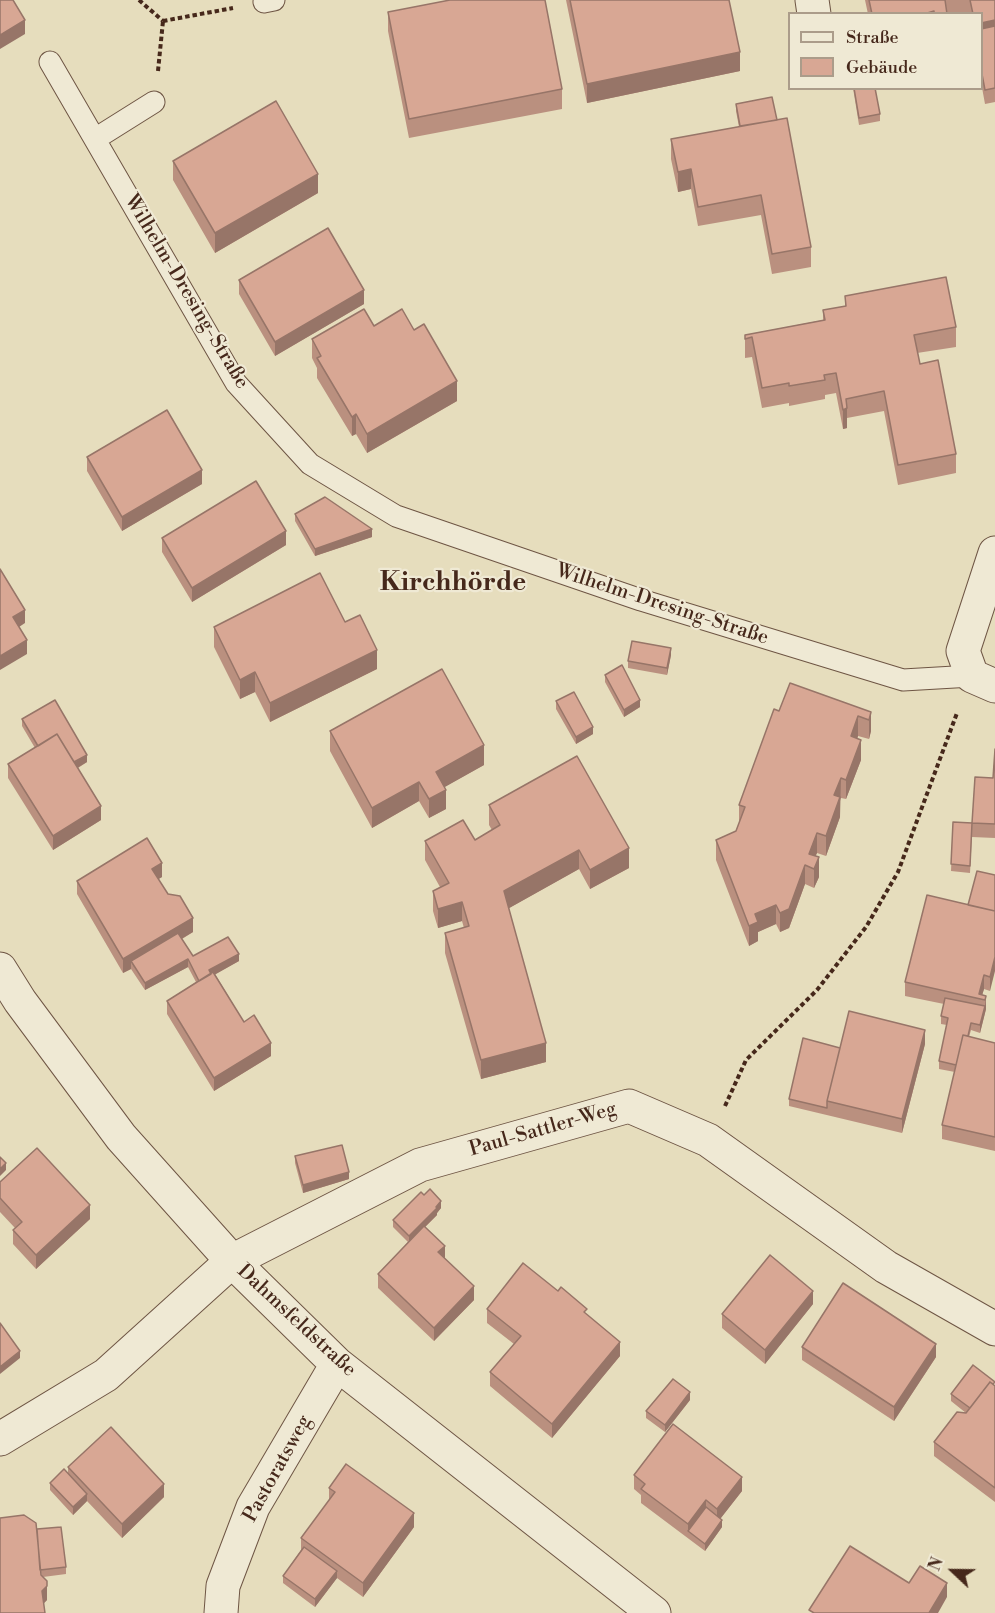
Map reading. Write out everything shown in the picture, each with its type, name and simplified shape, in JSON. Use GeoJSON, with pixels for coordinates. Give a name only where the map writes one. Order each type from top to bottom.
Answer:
{"type":"FeatureCollection","features":[{"type":"Feature","properties":{"kind":"street"},"geometry":{"type":"LineString","coordinates":[[983,681],[963,651],[995,553]]}},
{"type":"Feature","properties":{"kind":"street","name":"Dahmsfeldstraße"},"geometry":{"type":"LineString","coordinates":[[0,969],[20,1001],[121,1137],[232,1261],[337,1364],[654,1613]]}},
{"type":"Feature","properties":{"kind":"street","name":"Paul-Sattler-Weg"},"geometry":{"type":"LineString","coordinates":[[0,1439],[106,1375],[232,1261],[420,1165],[629,1106],[708,1140],[886,1267],[992,1324]]}},
{"type":"Feature","properties":{"kind":"street","name":"Pastoratsweg"},"geometry":{"type":"LineString","coordinates":[[221,1613],[223,1586],[254,1508],[337,1364]]}},
{"type":"Feature","properties":{"kind":"lane","name":"Wilhelm-Dresing-Straße"},"geometry":{"type":"LineString","coordinates":[[50,62],[236,383],[310,464],[396,516],[641,600],[903,681],[983,681]]}},
{"type":"Feature","properties":{"kind":"lane"},"geometry":{"type":"LineString","coordinates":[[94,139],[154,102]]}},
{"type":"Feature","properties":{"kind":"path"},"geometry":{"type":"LineString","coordinates":[[139,0],[163,21]]}},
{"type":"Feature","properties":{"kind":"path"},"geometry":{"type":"LineString","coordinates":[[163,21],[269,1]]}},
{"type":"Feature","properties":{"kind":"path"},"geometry":{"type":"LineString","coordinates":[[154,102],[163,21]]}},
{"type":"Feature","properties":{"kind":"path"},"geometry":{"type":"LineString","coordinates":[[708,1140],[746,1060],[817,990],[866,927],[898,872],[983,681]]}},
{"type":"Feature","properties":{"kind":"building"},"geometry":{"type":"Polygon","coordinates":[[[0,0],[13,0],[25,20],[0,35],[0,0]]]}},
{"type":"Feature","properties":{"kind":"building"},"geometry":{"type":"Polygon","coordinates":[[[450,0],[545,0],[562,89],[409,119],[388,12],[450,0]]]}},
{"type":"Feature","properties":{"kind":"building"},"geometry":{"type":"Polygon","coordinates":[[[570,0],[729,0],[740,52],[587,84],[570,0]]]}},
{"type":"Feature","properties":{"kind":"building"},"geometry":{"type":"Polygon","coordinates":[[[869,0],[945,0],[947,12],[934,11],[872,12],[869,0]]]}},
{"type":"Feature","properties":{"kind":"building"},"geometry":{"type":"Polygon","coordinates":[[[970,0],[995,0],[995,20],[983,23],[983,12],[973,12],[970,0]]]}},
{"type":"Feature","properties":{"kind":"building"},"geometry":{"type":"Polygon","coordinates":[[[995,26],[995,88],[985,90],[983,80],[983,29],[995,26]]]}},
{"type":"Feature","properties":{"kind":"building"},"geometry":{"type":"Polygon","coordinates":[[[854,90],[875,90],[880,114],[859,118],[854,90]]]}},
{"type":"Feature","properties":{"kind":"building"},"geometry":{"type":"Polygon","coordinates":[[[772,97],[777,120],[740,126],[736,104],[772,97]]]}},
{"type":"Feature","properties":{"kind":"building"},"geometry":{"type":"Polygon","coordinates":[[[276,101],[318,174],[215,233],[173,161],[276,101]]]}},
{"type":"Feature","properties":{"kind":"building"},"geometry":{"type":"Polygon","coordinates":[[[787,118],[811,247],[772,254],[761,195],[698,207],[691,169],[678,172],[671,139],[787,118]]]}},
{"type":"Feature","properties":{"kind":"building"},"geometry":{"type":"Polygon","coordinates":[[[328,228],[364,290],[275,342],[239,280],[328,228]]]}},
{"type":"Feature","properties":{"kind":"building"},"geometry":{"type":"Polygon","coordinates":[[[946,277],[956,327],[914,335],[920,364],[938,360],[956,454],[898,465],[884,391],[846,399],[847,408],[843,410],[836,373],[824,375],[825,380],[762,388],[752,337],[745,339],[745,335],[825,320],[823,310],[846,306],[845,296],[946,277]]]}},
{"type":"Feature","properties":{"kind":"building"},"geometry":{"type":"Polygon","coordinates":[[[364,309],[374,326],[402,309],[414,330],[424,324],[457,381],[367,434],[356,414],[352,417],[317,358],[321,356],[312,339],[364,309]]]}},
{"type":"Feature","properties":{"kind":"building"},"geometry":{"type":"Polygon","coordinates":[[[167,410],[202,470],[122,517],[87,457],[167,410]]]}},
{"type":"Feature","properties":{"kind":"building"},"geometry":{"type":"Polygon","coordinates":[[[256,481],[286,531],[192,588],[162,538],[256,481]]]}},
{"type":"Feature","properties":{"kind":"building"},"geometry":{"type":"Polygon","coordinates":[[[325,497],[372,529],[315,549],[295,514],[325,497]]]}},
{"type":"Feature","properties":{"kind":"building"},"geometry":{"type":"Polygon","coordinates":[[[0,569],[25,610],[13,617],[27,640],[0,656],[0,569]]]}},
{"type":"Feature","properties":{"kind":"building"},"geometry":{"type":"Polygon","coordinates":[[[320,573],[345,622],[360,615],[377,650],[270,703],[255,672],[240,680],[214,627],[320,573]]]}},
{"type":"Feature","properties":{"kind":"building"},"geometry":{"type":"Polygon","coordinates":[[[632,641],[671,648],[667,668],[628,661],[632,641]]]}},
{"type":"Feature","properties":{"kind":"building"},"geometry":{"type":"Polygon","coordinates":[[[622,665],[640,700],[624,710],[605,675],[622,665]]]}},
{"type":"Feature","properties":{"kind":"building"},"geometry":{"type":"Polygon","coordinates":[[[442,669],[484,745],[436,772],[446,790],[429,799],[419,782],[372,808],[330,731],[442,669]]]}},
{"type":"Feature","properties":{"kind":"building"},"geometry":{"type":"Polygon","coordinates":[[[790,683],[871,712],[869,720],[858,716],[851,736],[861,740],[846,780],[841,778],[834,795],[840,797],[826,836],[817,833],[809,854],[819,857],[814,869],[805,865],[789,909],[780,913],[776,905],[755,914],[758,922],[749,926],[716,840],[736,831],[745,807],[739,805],[774,709],[779,711],[790,683]]]}},
{"type":"Feature","properties":{"kind":"building"},"geometry":{"type":"Polygon","coordinates":[[[574,692],[593,727],[576,737],[556,701],[574,692]]]}},
{"type":"Feature","properties":{"kind":"building"},"geometry":{"type":"Polygon","coordinates":[[[55,700],[87,755],[74,762],[57,734],[38,746],[22,719],[55,700]]]}},
{"type":"Feature","properties":{"kind":"building"},"geometry":{"type":"Polygon","coordinates":[[[57,734],[101,806],[53,836],[8,764],[57,734]]]}},
{"type":"Feature","properties":{"kind":"building"},"geometry":{"type":"Polygon","coordinates":[[[995,749],[995,824],[972,823],[975,777],[993,778],[995,749]]]}},
{"type":"Feature","properties":{"kind":"building"},"geometry":{"type":"Polygon","coordinates":[[[577,756],[629,848],[590,870],[579,850],[504,891],[546,1043],[481,1060],[445,933],[469,926],[462,902],[438,909],[433,891],[449,883],[425,841],[463,820],[475,840],[500,825],[489,805],[577,756]]]}},
{"type":"Feature","properties":{"kind":"building"},"geometry":{"type":"Polygon","coordinates":[[[953,822],[972,823],[970,866],[951,864],[953,822]]]}},
{"type":"Feature","properties":{"kind":"building"},"geometry":{"type":"Polygon","coordinates":[[[147,838],[162,863],[152,869],[168,894],[180,896],[193,918],[123,959],[77,881],[147,838]]]}},
{"type":"Feature","properties":{"kind":"building"},"geometry":{"type":"Polygon","coordinates":[[[977,871],[995,875],[995,911],[968,905],[977,871]]]}},
{"type":"Feature","properties":{"kind":"building"},"geometry":{"type":"Polygon","coordinates":[[[927,895],[995,911],[995,957],[990,977],[984,975],[979,994],[986,996],[985,1000],[905,982],[927,895]]]}},
{"type":"Feature","properties":{"kind":"building"},"geometry":{"type":"Polygon","coordinates":[[[178,933],[193,956],[228,937],[239,954],[209,970],[211,974],[199,981],[188,959],[145,983],[131,961],[178,933]]]}},
{"type":"Feature","properties":{"kind":"building"},"geometry":{"type":"Polygon","coordinates":[[[213,972],[244,1022],[254,1015],[271,1043],[214,1078],[167,1001],[213,972]]]}},
{"type":"Feature","properties":{"kind":"building"},"geometry":{"type":"Polygon","coordinates":[[[945,998],[985,1006],[980,1025],[971,1023],[968,1036],[963,1035],[956,1065],[939,1061],[948,1018],[941,1016],[945,998]]]}},
{"type":"Feature","properties":{"kind":"building"},"geometry":{"type":"Polygon","coordinates":[[[849,1011],[925,1030],[902,1119],[827,1101],[849,1011]]]}},
{"type":"Feature","properties":{"kind":"building"},"geometry":{"type":"Polygon","coordinates":[[[963,1035],[995,1043],[995,1137],[942,1125],[963,1035]]]}},
{"type":"Feature","properties":{"kind":"building"},"geometry":{"type":"Polygon","coordinates":[[[803,1038],[840,1048],[827,1108],[789,1099],[803,1038]]]}},
{"type":"Feature","properties":{"kind":"building"},"geometry":{"type":"Polygon","coordinates":[[[342,1145],[349,1172],[303,1185],[295,1156],[342,1145]]]}},
{"type":"Feature","properties":{"kind":"building"},"geometry":{"type":"Polygon","coordinates":[[[37,1148],[90,1205],[36,1255],[13,1230],[22,1222],[0,1198],[0,1182],[37,1148]]]}},
{"type":"Feature","properties":{"kind":"building"},"geometry":{"type":"Polygon","coordinates":[[[0,1157],[6,1163],[0,1169],[0,1157]]]}},
{"type":"Feature","properties":{"kind":"building"},"geometry":{"type":"Polygon","coordinates":[[[430,1189],[441,1201],[409,1236],[393,1220],[421,1192],[424,1195],[430,1189]]]}},
{"type":"Feature","properties":{"kind":"building"},"geometry":{"type":"Polygon","coordinates":[[[424,1226],[445,1246],[438,1252],[474,1286],[434,1328],[378,1274],[424,1226]]]}},
{"type":"Feature","properties":{"kind":"building"},"geometry":{"type":"Polygon","coordinates":[[[770,1255],[813,1291],[765,1350],[722,1314],[770,1255]]]}},
{"type":"Feature","properties":{"kind":"building"},"geometry":{"type":"Polygon","coordinates":[[[523,1263],[558,1291],[561,1287],[587,1309],[584,1312],[620,1342],[552,1424],[490,1372],[521,1336],[487,1309],[523,1263]]]}},
{"type":"Feature","properties":{"kind":"building"},"geometry":{"type":"Polygon","coordinates":[[[843,1283],[936,1344],[894,1407],[802,1347],[843,1283]]]}},
{"type":"Feature","properties":{"kind":"building"},"geometry":{"type":"Polygon","coordinates":[[[0,1323],[20,1351],[0,1367],[0,1323]]]}},
{"type":"Feature","properties":{"kind":"building"},"geometry":{"type":"Polygon","coordinates":[[[973,1365],[995,1382],[993,1384],[990,1382],[970,1408],[951,1394],[973,1365]]]}},
{"type":"Feature","properties":{"kind":"building"},"geometry":{"type":"Polygon","coordinates":[[[673,1379],[690,1392],[665,1425],[646,1411],[673,1379]]]}},
{"type":"Feature","properties":{"kind":"building"},"geometry":{"type":"Polygon","coordinates":[[[990,1382],[995,1386],[995,1488],[934,1442],[957,1412],[966,1413],[990,1382]]]}},
{"type":"Feature","properties":{"kind":"building"},"geometry":{"type":"Polygon","coordinates":[[[673,1424],[742,1477],[717,1509],[706,1500],[688,1524],[641,1489],[645,1484],[634,1475],[673,1424]]]}},
{"type":"Feature","properties":{"kind":"building"},"geometry":{"type":"Polygon","coordinates":[[[111,1427],[164,1484],[122,1524],[68,1467],[111,1427]]]}},
{"type":"Feature","properties":{"kind":"building"},"geometry":{"type":"Polygon","coordinates":[[[346,1464],[414,1513],[363,1583],[301,1538],[335,1492],[329,1488],[346,1464]]]}},
{"type":"Feature","properties":{"kind":"building"},"geometry":{"type":"Polygon","coordinates":[[[64,1469],[87,1494],[73,1507],[50,1483],[64,1469]]]}},
{"type":"Feature","properties":{"kind":"building"},"geometry":{"type":"Polygon","coordinates":[[[706,1507],[722,1520],[705,1544],[688,1531],[706,1507]]]}},
{"type":"Feature","properties":{"kind":"building"},"geometry":{"type":"Polygon","coordinates":[[[24,1515],[36,1523],[41,1575],[47,1581],[47,1586],[42,1591],[45,1613],[0,1613],[0,1518],[24,1515]]]}},
{"type":"Feature","properties":{"kind":"building"},"geometry":{"type":"Polygon","coordinates":[[[61,1527],[66,1567],[40,1570],[37,1529],[61,1527]]]}},
{"type":"Feature","properties":{"kind":"building"},"geometry":{"type":"Polygon","coordinates":[[[850,1546],[909,1583],[920,1566],[947,1583],[929,1613],[814,1613],[809,1610],[850,1546]]]}},
{"type":"Feature","properties":{"kind":"building"},"geometry":{"type":"Polygon","coordinates":[[[304,1547],[337,1571],[315,1599],[283,1576],[304,1547]]]}},
{"type":"Feature","properties":{"kind":"district","name":"Kirchhörde"},"geometry":{"type":"Point","coordinates":[453,584]}}]}
